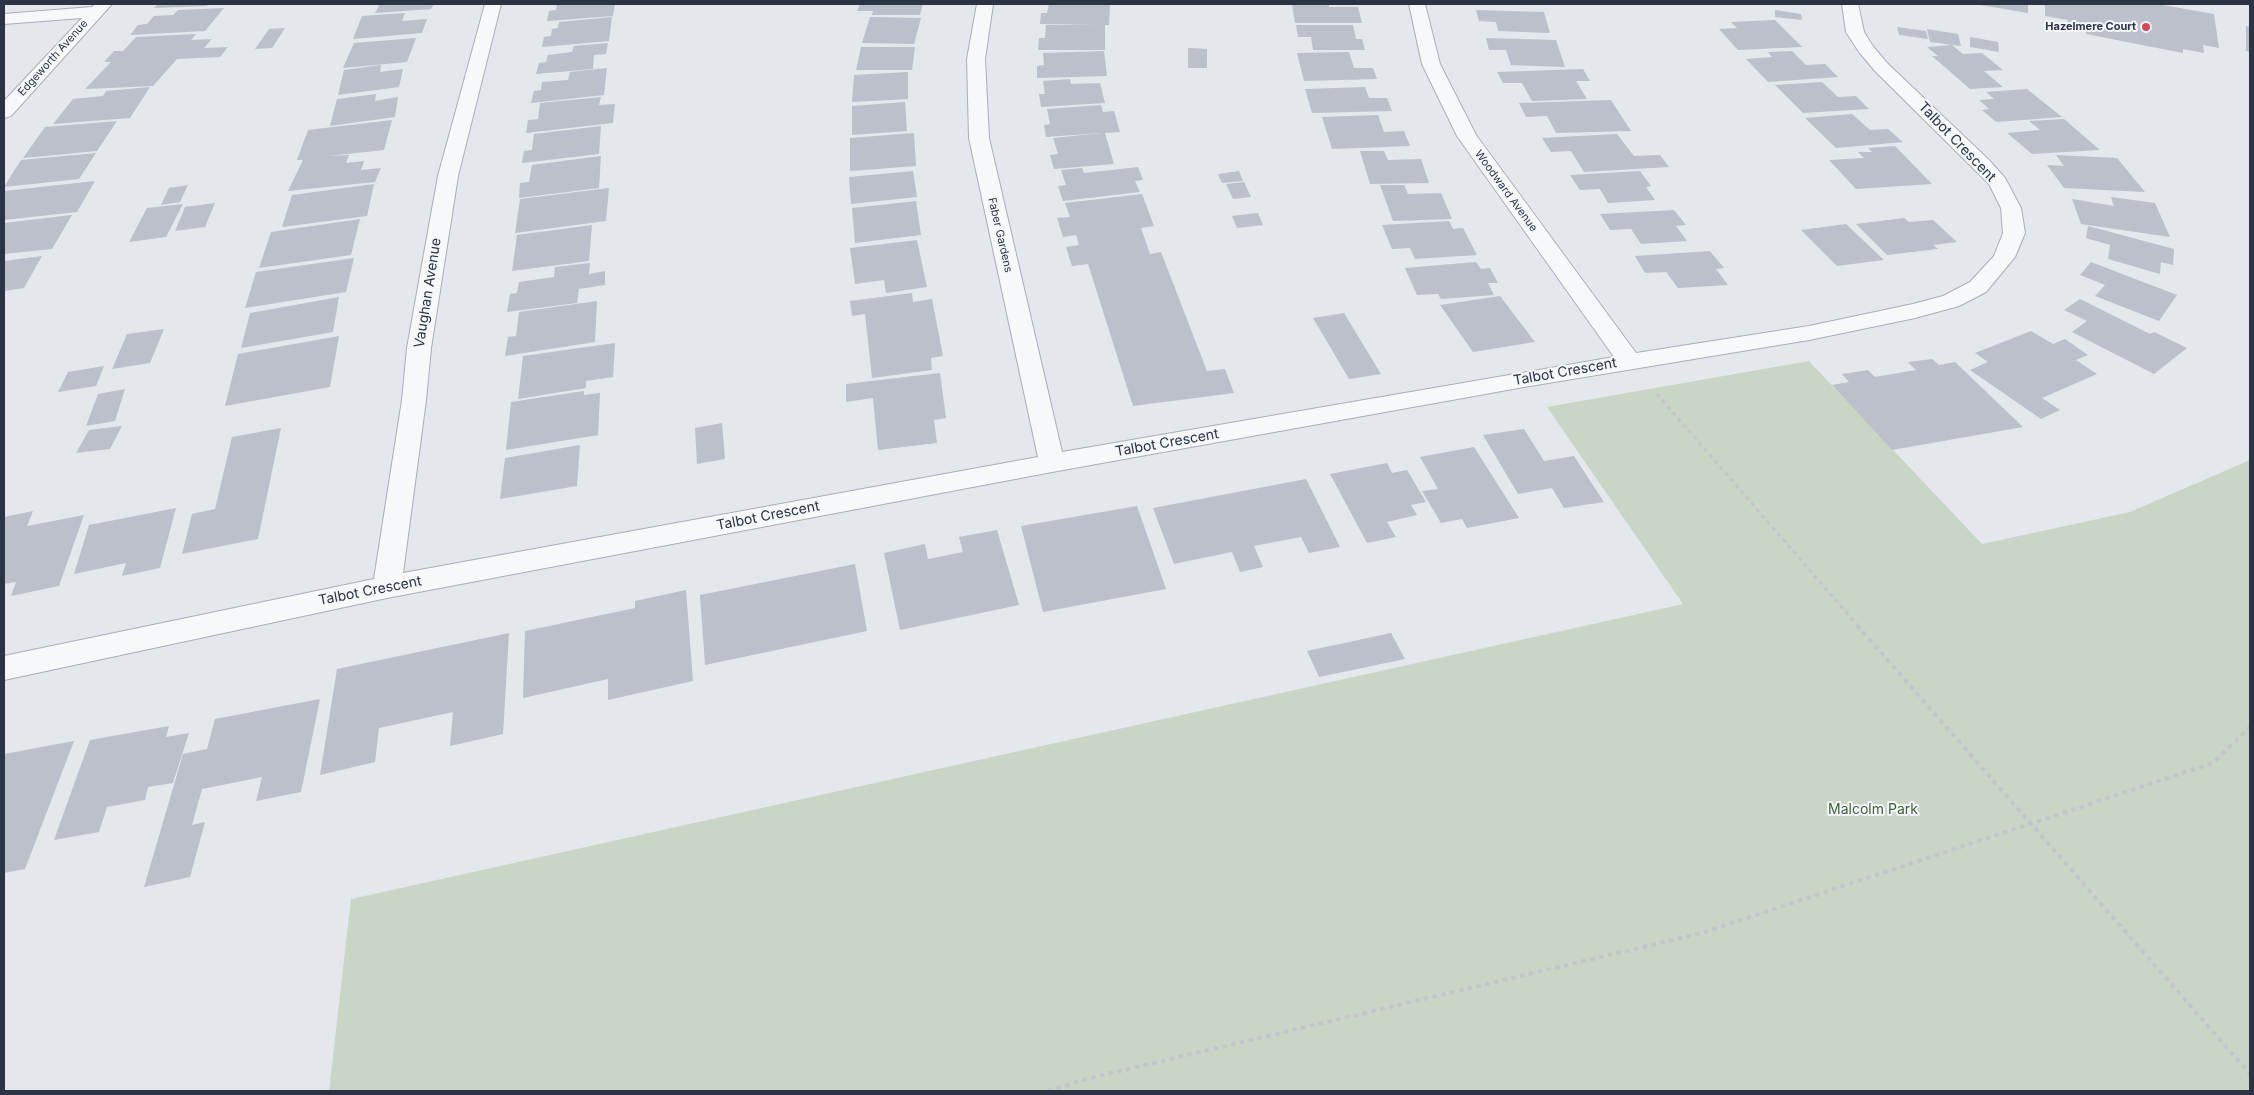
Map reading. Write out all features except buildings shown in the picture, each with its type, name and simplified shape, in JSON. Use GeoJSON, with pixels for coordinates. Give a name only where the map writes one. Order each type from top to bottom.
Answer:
{"type":"FeatureCollection","features":[{"type":"Feature","properties":{"kind":"street","name":"Vaughan Avenue"},"geometry":{"type":"LineString","coordinates":[[387,587],[414,400],[419,348],[448,176],[493,4]]}},
{"type":"Feature","properties":{"kind":"street","name":"Faber Gardens"},"geometry":{"type":"LineString","coordinates":[[985,4],[976,59],[979,138],[1052,463]]}},
{"type":"Feature","properties":{"kind":"street","name":"Woodward Avenue"},"geometry":{"type":"LineString","coordinates":[[1417,4],[1431,64],[1466,136],[1629,361]]}},
{"type":"Feature","properties":{"kind":"street","name":"Talbot Crescent"},"geometry":{"type":"LineString","coordinates":[[4,668],[387,587],[1052,463],[1629,361],[1809,333],[1915,311],[1951,301],[1978,287],[2004,257],[2014,233],[2011,208],[1998,182],[1982,164],[1881,67],[1864,48],[1855,32],[1850,4]]}},
{"type":"Feature","properties":{"kind":"street"},"geometry":{"type":"LineString","coordinates":[[4,19],[100,8]]}},
{"type":"Feature","properties":{"kind":"street","name":"Edgeworth Avenue"},"geometry":{"type":"LineString","coordinates":[[4,112],[100,8]]}},
{"type":"Feature","properties":{"kind":"path"},"geometry":{"type":"LineString","coordinates":[[1629,361],[2030,824],[2250,1074]]}},
{"type":"Feature","properties":{"kind":"path"},"geometry":{"type":"LineString","coordinates":[[1048,1091],[1086,1079],[1702,933],[2213,762],[2250,727]]}},
{"type":"Feature","properties":{"kind":"green space","name":"Malcolm Park"},"geometry":{"type":"Polygon","coordinates":[[[1809,361],[1982,544],[2130,512],[2250,460],[2250,1091],[329,1091],[351,899],[1683,604],[1547,407],[1809,361]]]}},
{"type":"Feature","properties":{"kind":"place","name":"Hazelmere Court"},"geometry":{"type":"Point","coordinates":[2146,27]}}]}
